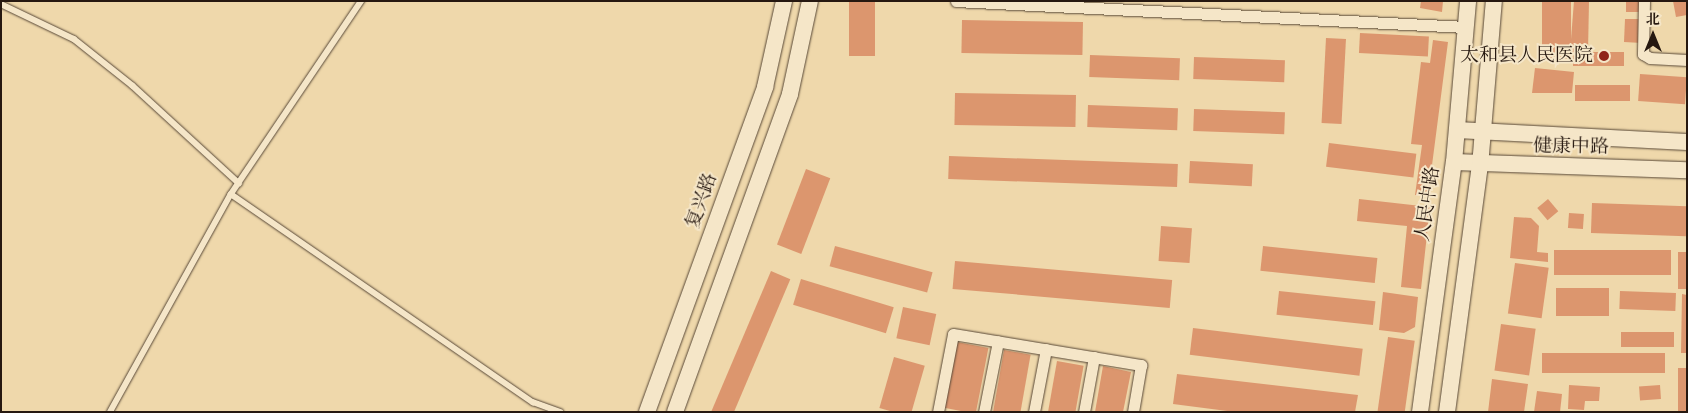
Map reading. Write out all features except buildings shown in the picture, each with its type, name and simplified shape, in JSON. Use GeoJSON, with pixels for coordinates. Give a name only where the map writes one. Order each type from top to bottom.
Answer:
{"type":"FeatureCollection","features":[{"type":"Feature","properties":{"kind":"street","name":"复兴路"},"geometry":{"type":"LineString","coordinates":[[647,412],[764,87],[784,1]]}},
{"type":"Feature","properties":{"kind":"street"},"geometry":{"type":"LineString","coordinates":[[675,412],[790,94],[810,1]]}},
{"type":"Feature","properties":{"kind":"street"},"geometry":{"type":"LineString","coordinates":[[956,1],[1466,27]]}},
{"type":"Feature","properties":{"kind":"street","name":"人民中路"},"geometry":{"type":"LineString","coordinates":[[1420,412],[1454,162],[1468,1]]}},
{"type":"Feature","properties":{"kind":"street"},"geometry":{"type":"LineString","coordinates":[[1447,412],[1480,166],[1494,1]]}},
{"type":"Feature","properties":{"kind":"street"},"geometry":{"type":"LineString","coordinates":[[1644,1],[1643,54],[1650,58],[1687,60]]}},
{"type":"Feature","properties":{"kind":"street","name":"健康中路"},"geometry":{"type":"LineString","coordinates":[[1457,130],[1483,133],[1687,142]]}},
{"type":"Feature","properties":{"kind":"street","name":"健康中路"},"geometry":{"type":"LineString","coordinates":[[1454,162],[1480,166],[1687,170]]}},
{"type":"Feature","properties":{"kind":"street"},"geometry":{"type":"LineString","coordinates":[[938,412],[953,334],[1141,364],[1133,412]]}},
{"type":"Feature","properties":{"kind":"street"},"geometry":{"type":"LineString","coordinates":[[984,412],[998,341]]}},
{"type":"Feature","properties":{"kind":"street"},"geometry":{"type":"LineString","coordinates":[[1034,412],[1046,349]]}},
{"type":"Feature","properties":{"kind":"street"},"geometry":{"type":"LineString","coordinates":[[1084,412],[1094,357]]}},
{"type":"Feature","properties":{"kind":"lane"},"geometry":{"type":"LineString","coordinates":[[110,412],[232,194],[361,1]]}},
{"type":"Feature","properties":{"kind":"lane"},"geometry":{"type":"LineString","coordinates":[[2,4],[74,39],[133,86],[239,183]]}},
{"type":"Feature","properties":{"kind":"lane"},"geometry":{"type":"LineString","coordinates":[[232,194],[533,402],[560,412]]}},
{"type":"Feature","properties":{"kind":"place","name":"太和县人民医院"},"geometry":{"type":"Point","coordinates":[1604,56]}}]}
